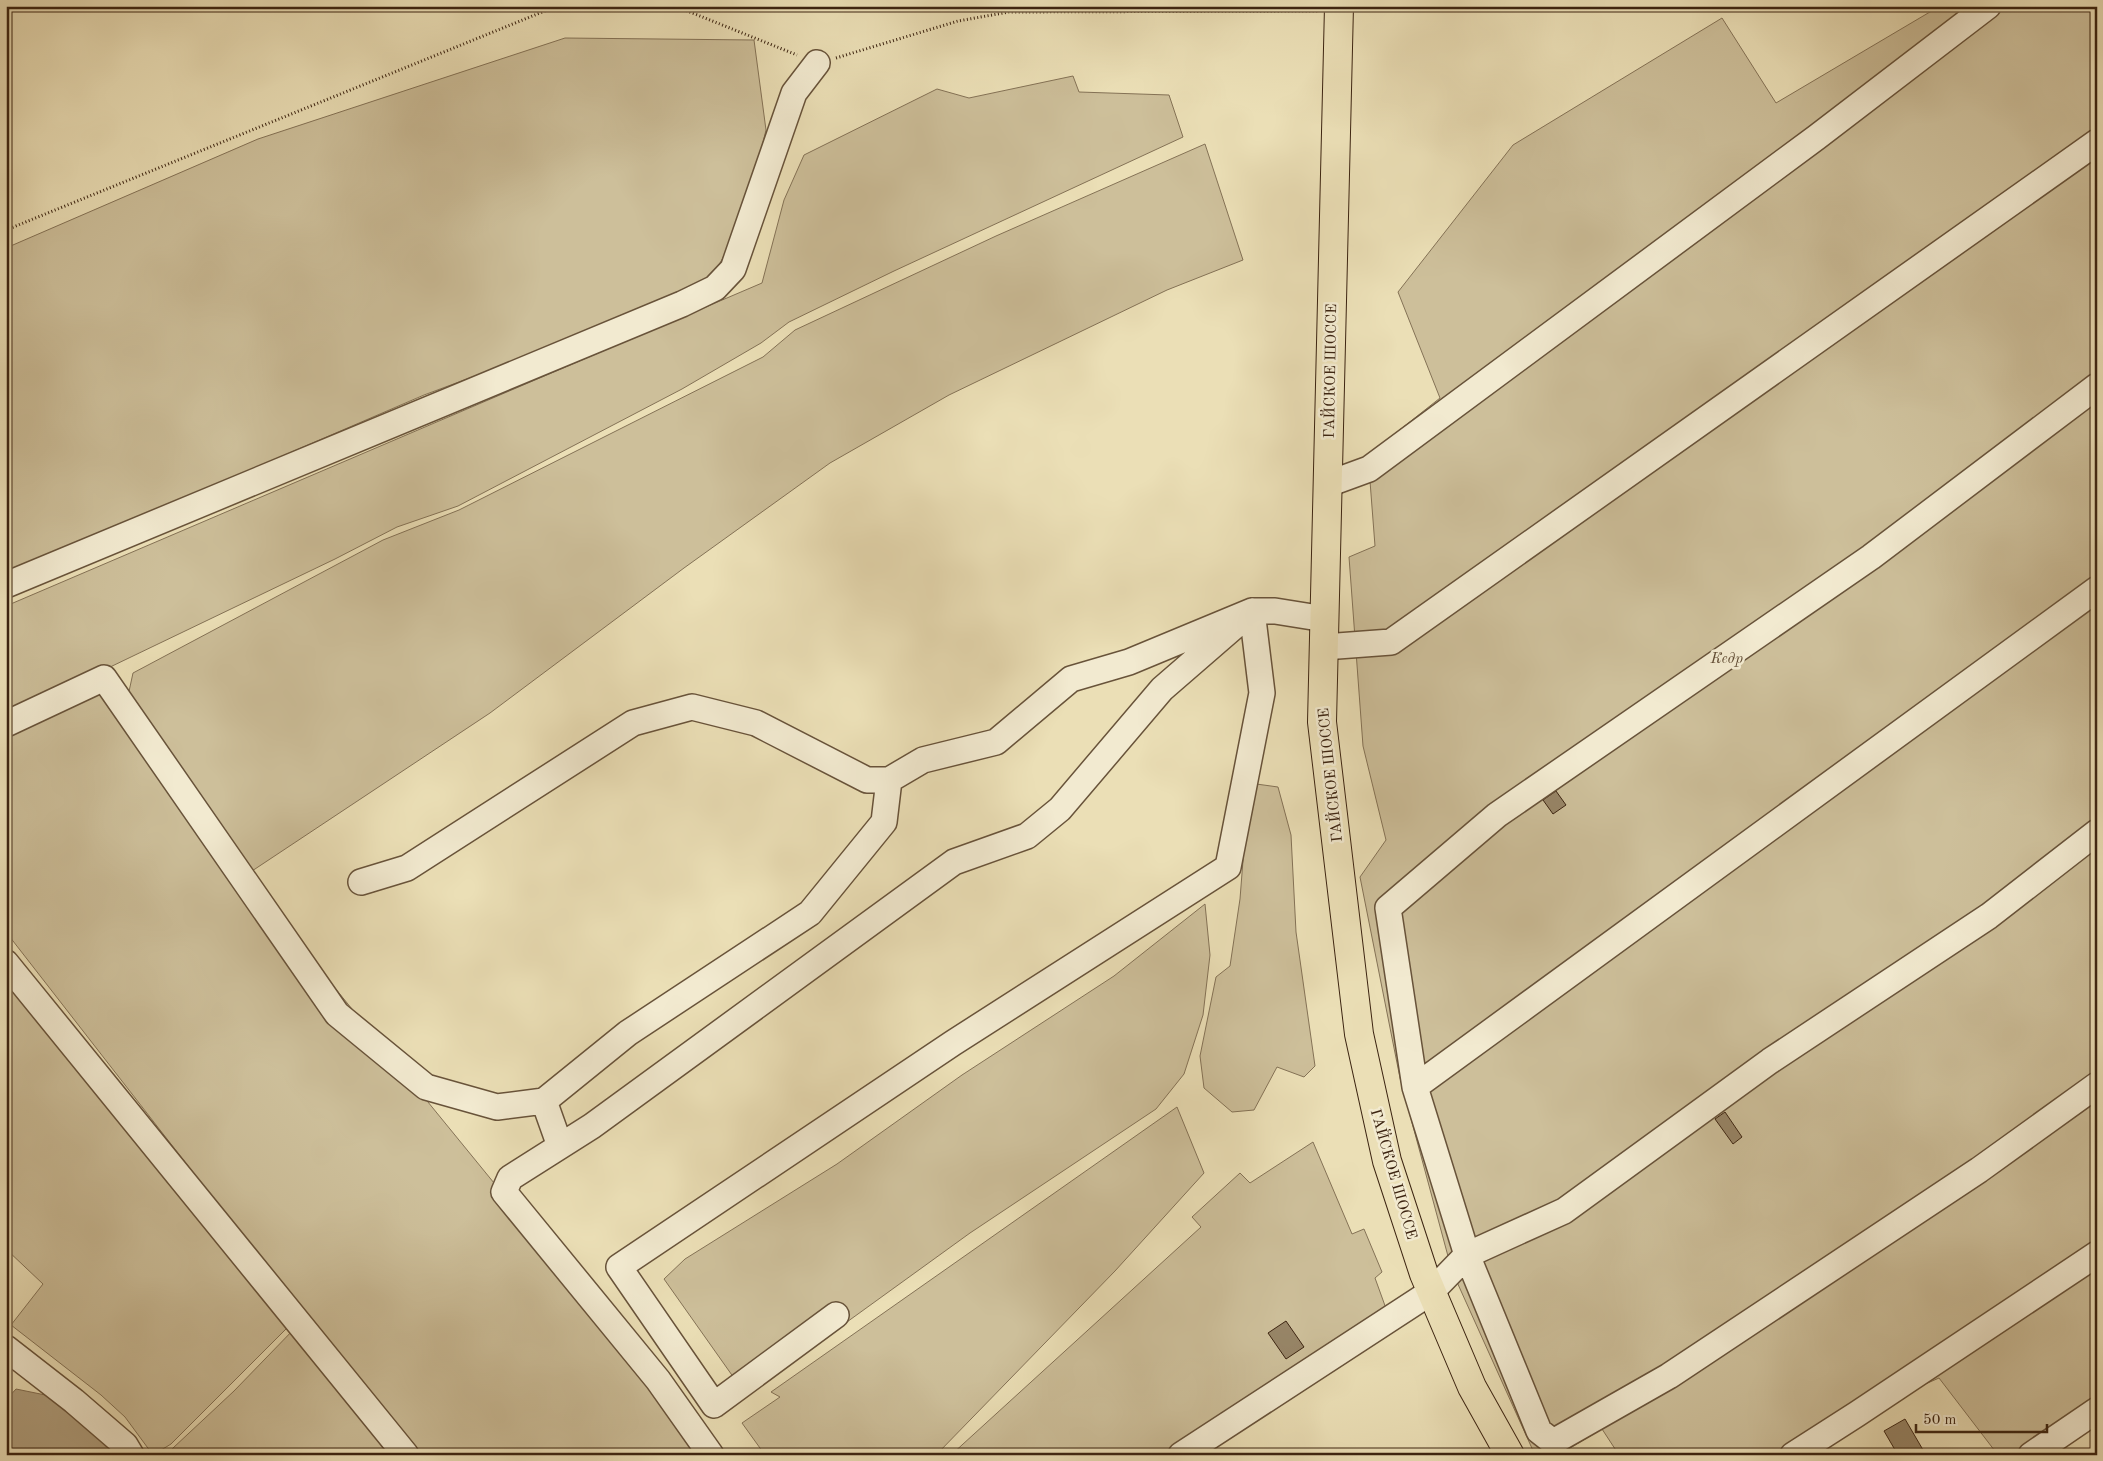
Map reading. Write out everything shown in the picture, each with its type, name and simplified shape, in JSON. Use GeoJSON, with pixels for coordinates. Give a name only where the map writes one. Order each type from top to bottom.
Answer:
{"type":"FeatureCollection","features":[{"type":"Feature","properties":{"kind":"main road","name":"ГАЙСКОЕ ШОССЕ"},"geometry":{"type":"LineString","coordinates":[[1339,8],[1322,722],[1359,1034],[1387,1161],[1424,1274],[1472,1387],[1510,1455]]}},
{"type":"Feature","properties":{"kind":"lane"},"geometry":{"type":"LineString","coordinates":[[1328,484],[1369,469],[1810,143],[1988,6]]}},
{"type":"Feature","properties":{"kind":"lane"},"geometry":{"type":"LineString","coordinates":[[6,585],[682,304],[715,288],[733,269],[794,93],[817,63]]}},
{"type":"Feature","properties":{"kind":"lane"},"geometry":{"type":"LineString","coordinates":[[1324,647],[1391,642],[2097,142]]}},
{"type":"Feature","properties":{"kind":"lane"},"geometry":{"type":"LineString","coordinates":[[2097,386],[1871,557],[1498,815],[1388,908],[1415,1086],[1468,1255],[1540,1431],[1553,1442],[1678,1370],[1979,1170],[2097,1085]]}},
{"type":"Feature","properties":{"kind":"lane"},"geometry":{"type":"LineString","coordinates":[[1415,1086],[2097,589]]}},
{"type":"Feature","properties":{"kind":"lane"},"geometry":{"type":"LineString","coordinates":[[361,882],[407,868],[633,723],[692,707],[756,723],[867,780],[889,780],[923,760],[996,742],[1071,679],[1129,662],[1252,612],[1275,611],[1325,619]]}},
{"type":"Feature","properties":{"kind":"lane"},"geometry":{"type":"LineString","coordinates":[[711,1455],[658,1380],[504,1192],[510,1178],[592,1126],[954,862],[1027,836],[1060,809],[1162,689],[1252,612]]}},
{"type":"Feature","properties":{"kind":"lane"},"geometry":{"type":"LineString","coordinates":[[836,1315],[714,1405],[618,1267],[952,1043],[1228,867],[1262,693],[1252,612]]}},
{"type":"Feature","properties":{"kind":"lane"},"geometry":{"type":"LineString","coordinates":[[6,724],[104,678],[337,1014],[426,1087],[497,1107],[544,1101],[628,1033],[810,913],[884,822],[889,780]]}},
{"type":"Feature","properties":{"kind":"lane"},"geometry":{"type":"LineString","coordinates":[[1181,1455],[1432,1292],[1468,1255],[1564,1210],[1770,1061],[1989,916],[2097,832]]}},
{"type":"Feature","properties":{"kind":"lane"},"geometry":{"type":"LineString","coordinates":[[6,963],[406,1455]]}},
{"type":"Feature","properties":{"kind":"lane"},"geometry":{"type":"LineString","coordinates":[[544,1101],[560,1146]]}},
{"type":"Feature","properties":{"kind":"lane"},"geometry":{"type":"LineString","coordinates":[[1793,1455],[2097,1254]]}},
{"type":"Feature","properties":{"kind":"lane"},"geometry":{"type":"LineString","coordinates":[[6,1348],[74,1401],[125,1445],[131,1455]]}},
{"type":"Feature","properties":{"kind":"lane"},"geometry":{"type":"LineString","coordinates":[[2031,1455],[2097,1410]]}},
{"type":"Feature","properties":{"kind":"path"},"geometry":{"type":"LineString","coordinates":[[6,230],[557,6]]}},
{"type":"Feature","properties":{"kind":"path"},"geometry":{"type":"LineString","coordinates":[[666,6],[680,8],[817,63],[958,21],[1009,12],[1339,8]]}},
{"type":"Feature","properties":{"kind":"green space","name":"Кедр"},"geometry":{"type":"Polygon","coordinates":[[[1940,6],[2097,6],[2097,1425],[2052,1455],[1998,1455],[1939,1378],[1898,1396],[1803,1455],[1619,1455],[1602,1429],[1558,1455],[1535,1455],[1452,1271],[1400,1078],[1360,877],[1386,840],[1363,746],[1349,557],[1375,546],[1368,455],[1440,398],[1398,292],[1513,145],[1722,18],[1776,103],[1940,6]]]}},
{"type":"Feature","properties":{"kind":"green space"},"geometry":{"type":"Polygon","coordinates":[[[565,38],[754,40],[766,130],[745,217],[713,276],[620,322],[424,395],[113,529],[6,572],[6,248],[258,139],[565,38]]]}},
{"type":"Feature","properties":{"kind":"green space"},"geometry":{"type":"Polygon","coordinates":[[[1073,76],[1079,92],[1169,95],[1183,137],[894,271],[789,322],[761,343],[682,389],[458,506],[397,527],[335,559],[6,717],[6,606],[762,283],[784,200],[804,155],[937,89],[969,98],[1073,76]]]}},
{"type":"Feature","properties":{"kind":"green space"},"geometry":{"type":"Polygon","coordinates":[[[1205,144],[1243,260],[1167,290],[949,395],[830,463],[684,568],[490,713],[252,871],[128,696],[133,673],[383,540],[459,510],[763,357],[795,330],[996,236],[1205,144]]]}},
{"type":"Feature","properties":{"kind":"green space"},"geometry":{"type":"Polygon","coordinates":[[[96,686],[259,895],[716,1455],[418,1455],[325,1342],[6,932],[6,728],[96,686]]]}},
{"type":"Feature","properties":{"kind":"green space"},"geometry":{"type":"Polygon","coordinates":[[[1249,783],[1278,787],[1291,835],[1296,932],[1315,1066],[1304,1077],[1277,1067],[1254,1110],[1232,1112],[1204,1088],[1200,1056],[1216,977],[1230,966],[1240,899],[1249,783]]]}},
{"type":"Feature","properties":{"kind":"green space"},"geometry":{"type":"Polygon","coordinates":[[[1205,904],[1210,955],[1203,1015],[1184,1074],[1156,1109],[970,1233],[746,1395],[664,1279],[685,1259],[837,1164],[962,1075],[1114,976],[1205,904]]]}},
{"type":"Feature","properties":{"kind":"green space"},"geometry":{"type":"Polygon","coordinates":[[[6,952],[294,1321],[171,1444],[153,1455],[125,1417],[101,1395],[11,1325],[43,1284],[6,1249],[6,952]]]}},
{"type":"Feature","properties":{"kind":"green space"},"geometry":{"type":"Polygon","coordinates":[[[1177,1107],[1204,1173],[1115,1271],[936,1455],[765,1455],[742,1423],[780,1397],[771,1392],[1177,1107]]]}},
{"type":"Feature","properties":{"kind":"green space"},"geometry":{"type":"Polygon","coordinates":[[[1313,1142],[1352,1234],[1364,1229],[1382,1272],[1375,1278],[1388,1314],[1178,1455],[951,1455],[1201,1227],[1192,1217],[1240,1173],[1250,1183],[1313,1142]]]}},
{"type":"Feature","properties":{"kind":"green space"},"geometry":{"type":"Polygon","coordinates":[[[297,1326],[400,1455],[168,1455],[173,1448],[234,1391],[297,1326]]]}},
{"type":"Feature","properties":{"kind":"shaded area"},"geometry":{"type":"Polygon","coordinates":[[[16,1389],[60,1398],[117,1455],[6,1455],[6,1400],[16,1389]]]}},
{"type":"Feature","properties":{"kind":"building"},"geometry":{"type":"Polygon","coordinates":[[[1556,791],[1566,805],[1553,814],[1543,800],[1556,791]]]}},
{"type":"Feature","properties":{"kind":"building"},"geometry":{"type":"Polygon","coordinates":[[[1725,1112],[1742,1137],[1733,1144],[1715,1119],[1725,1112]]]}},
{"type":"Feature","properties":{"kind":"building"},"geometry":{"type":"Polygon","coordinates":[[[1286,1321],[1304,1347],[1286,1359],[1268,1333],[1286,1321]]]}},
{"type":"Feature","properties":{"kind":"building"},"geometry":{"type":"Polygon","coordinates":[[[1905,1419],[1926,1455],[1898,1455],[1884,1431],[1905,1419]]]}}]}
